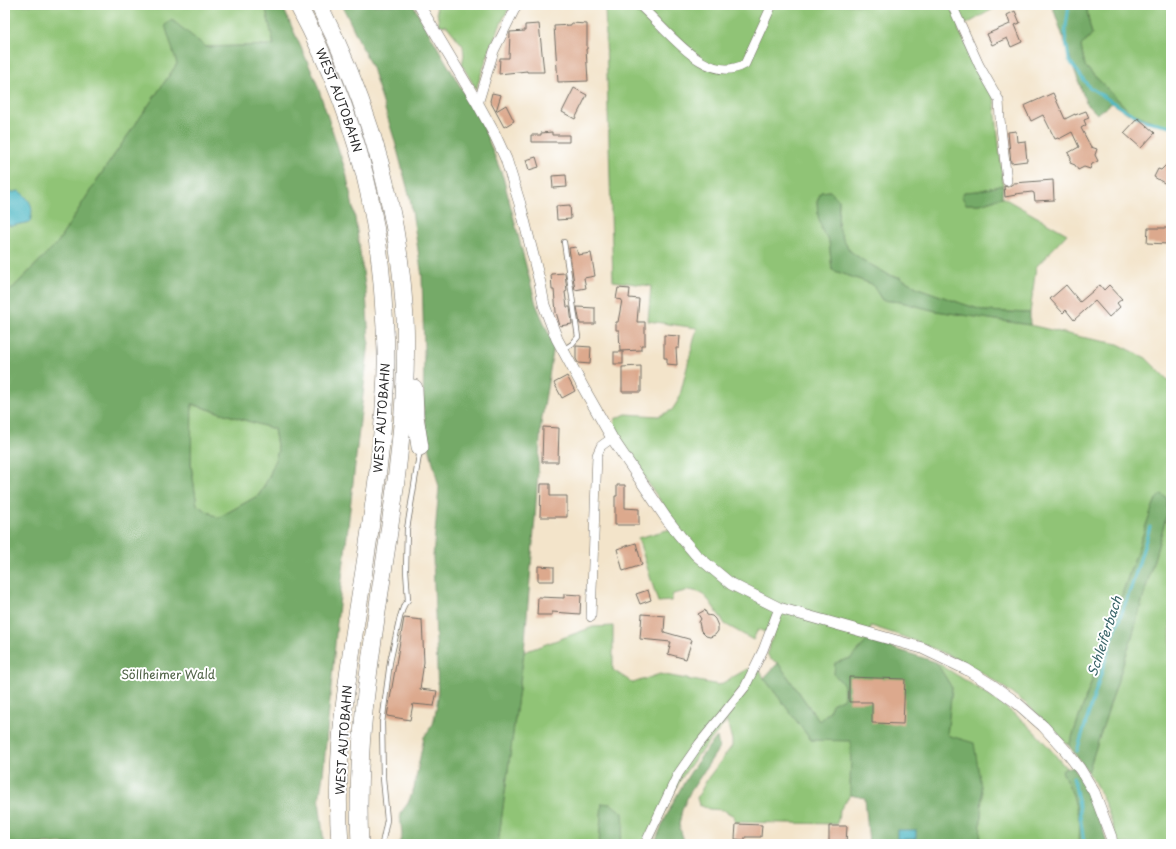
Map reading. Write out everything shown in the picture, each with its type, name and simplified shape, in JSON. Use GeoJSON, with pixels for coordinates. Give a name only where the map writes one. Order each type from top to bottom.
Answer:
{"type":"FeatureCollection","features":[{"type":"Feature","properties":{"kind":"highway","name":"WEST AUTOBAHN"},"geometry":{"type":"LineString","coordinates":[[298,5],[320,50],[339,96],[364,172],[370,199],[382,277],[385,332],[386,389],[381,442],[342,724],[339,784],[340,844]]}},
{"type":"Feature","properties":{"kind":"highway","name":"WEST AUTOBAHN"},"geometry":{"type":"LineString","coordinates":[[319,5],[332,30],[359,96],[384,174],[397,241],[405,318],[405,370],[400,454],[362,716],[358,778],[360,844]]}},
{"type":"Feature","properties":{"kind":"highway"},"geometry":{"type":"LineString","coordinates":[[405,370],[414,385],[415,416],[420,448]]}},
{"type":"Feature","properties":{"kind":"street"},"geometry":{"type":"LineString","coordinates":[[419,5],[478,104],[506,159],[520,204],[544,305],[550,324],[563,350],[612,438],[666,518],[696,555],[731,584],[779,608],[922,648],[966,669],[992,685],[1017,703],[1043,726],[1080,769],[1094,792],[1111,837],[1112,844]]}},
{"type":"Feature","properties":{"kind":"street"},"geometry":{"type":"LineString","coordinates":[[478,104],[494,51],[517,5]]}},
{"type":"Feature","properties":{"kind":"street"},"geometry":{"type":"LineString","coordinates":[[639,5],[650,14],[687,52],[702,62],[720,69],[732,69],[745,64],[772,5]]}},
{"type":"Feature","properties":{"kind":"street"},"geometry":{"type":"LineString","coordinates":[[952,5],[979,65],[999,100],[1007,181]]}},
{"type":"Feature","properties":{"kind":"street"},"geometry":{"type":"LineString","coordinates":[[591,617],[596,455],[601,446],[612,438]]}},
{"type":"Feature","properties":{"kind":"street"},"geometry":{"type":"LineString","coordinates":[[645,844],[678,774],[744,687],[763,650],[779,608]]}},
{"type":"Feature","properties":{"kind":"lane"},"geometry":{"type":"LineString","coordinates":[[563,350],[578,338],[564,242]]}},
{"type":"Feature","properties":{"kind":"lane"},"geometry":{"type":"LineString","coordinates":[[382,844],[387,820],[382,778],[382,723],[390,662],[400,616],[404,605],[408,600],[406,570],[407,529],[420,448]]}},
{"type":"Feature","properties":{"kind":"green space"},"geometry":{"type":"Polygon","coordinates":[[[5,5],[265,5],[274,45],[206,47],[172,21],[177,64],[97,180],[58,242],[5,296],[5,5]]]}},
{"type":"Feature","properties":{"kind":"green space","name":"Söllheimer Wald"},"geometry":{"type":"Polygon","coordinates":[[[265,5],[282,5],[316,81],[346,172],[355,218],[366,292],[369,342],[337,623],[323,775],[319,800],[324,844],[5,844],[5,296],[58,242],[97,180],[177,64],[165,25],[172,20],[206,47],[274,45],[265,5]],[[192,404],[191,465],[197,505],[218,518],[259,495],[269,477],[278,451],[274,429],[192,404]]]}},
{"type":"Feature","properties":{"kind":"green space"},"geometry":{"type":"Polygon","coordinates":[[[342,5],[413,5],[482,124],[503,177],[536,304],[554,346],[541,424],[524,652],[498,844],[399,844],[402,835],[400,814],[408,803],[414,788],[424,737],[433,724],[438,696],[433,557],[439,487],[429,447],[423,407],[424,350],[422,276],[410,198],[394,138],[372,68],[342,5]]]}},
{"type":"Feature","properties":{"kind":"green space"},"geometry":{"type":"Polygon","coordinates":[[[436,5],[511,5],[505,15],[487,57],[476,89],[462,65],[464,55],[463,46],[447,26],[439,25],[436,5]]]}},
{"type":"Feature","properties":{"kind":"green space"},"geometry":{"type":"Polygon","coordinates":[[[605,5],[1000,5],[958,29],[994,95],[1003,185],[978,191],[964,192],[966,204],[980,204],[1002,197],[1067,234],[1036,267],[1030,313],[985,311],[918,288],[899,277],[891,276],[864,261],[850,251],[843,239],[838,226],[839,200],[830,191],[821,192],[817,202],[823,233],[829,241],[832,270],[872,284],[882,300],[901,302],[936,311],[1030,325],[1118,344],[1146,358],[1170,382],[1171,844],[1118,844],[1106,806],[1088,772],[1131,640],[1167,514],[1167,498],[1156,499],[1150,514],[1069,746],[1031,708],[989,677],[933,648],[871,626],[868,640],[851,658],[835,663],[835,674],[844,685],[844,698],[832,704],[829,712],[819,721],[778,663],[770,659],[767,653],[773,636],[758,629],[753,640],[725,624],[702,593],[690,590],[673,594],[671,601],[658,602],[638,538],[678,527],[615,434],[614,426],[615,419],[626,414],[659,416],[672,410],[679,399],[697,328],[648,321],[651,286],[613,281],[605,5]]]}},
{"type":"Feature","properties":{"kind":"green space"},"geometry":{"type":"Polygon","coordinates":[[[1052,5],[1086,5],[1092,34],[1081,46],[1085,66],[1130,112],[1129,114],[1112,103],[1097,114],[1086,103],[1052,5]]]}},
{"type":"Feature","properties":{"kind":"green space"},"geometry":{"type":"Polygon","coordinates":[[[1086,5],[1171,5],[1171,126],[1157,123],[1130,112],[1085,66],[1081,46],[1092,34],[1086,5]]]}},
{"type":"Feature","properties":{"kind":"green space"},"geometry":{"type":"Polygon","coordinates":[[[1003,185],[1002,197],[980,204],[966,204],[962,197],[964,192],[978,191],[1003,185]]]}},
{"type":"Feature","properties":{"kind":"green space"},"geometry":{"type":"Polygon","coordinates":[[[830,191],[839,200],[838,226],[843,239],[850,251],[864,261],[891,276],[899,277],[918,288],[985,311],[1030,313],[1030,325],[936,311],[901,302],[882,300],[872,284],[832,270],[829,241],[823,233],[818,216],[817,202],[821,192],[830,191]]]}},
{"type":"Feature","properties":{"kind":"green space"},"geometry":{"type":"Polygon","coordinates":[[[191,404],[274,429],[278,451],[269,477],[259,495],[218,518],[197,505],[191,465],[191,404]]]}},
{"type":"Feature","properties":{"kind":"green space"},"geometry":{"type":"Polygon","coordinates":[[[1161,494],[1167,498],[1167,514],[1131,640],[1088,772],[1069,746],[1150,514],[1156,499],[1161,494]]]}},
{"type":"Feature","properties":{"kind":"green space"},"geometry":{"type":"Polygon","coordinates":[[[613,626],[613,670],[633,683],[660,674],[719,685],[747,669],[760,671],[811,740],[851,740],[850,795],[840,810],[837,824],[735,822],[734,816],[723,810],[709,809],[699,805],[697,798],[708,778],[732,746],[727,721],[697,756],[681,779],[651,844],[619,844],[624,825],[602,803],[599,844],[498,844],[524,652],[593,627],[613,626]]]}},
{"type":"Feature","properties":{"kind":"green space"},"geometry":{"type":"Polygon","coordinates":[[[868,640],[936,662],[952,688],[947,735],[974,743],[982,793],[980,844],[869,844],[865,798],[850,795],[851,741],[811,740],[764,678],[778,663],[819,721],[829,712],[832,704],[844,698],[844,685],[834,674],[835,663],[851,658],[868,640]]]}},
{"type":"Feature","properties":{"kind":"green space"},"geometry":{"type":"Polygon","coordinates":[[[936,662],[988,695],[1017,716],[1037,734],[1066,768],[1062,771],[1073,795],[1080,823],[1079,844],[980,844],[982,793],[947,735],[952,688],[936,662]]]}},
{"type":"Feature","properties":{"kind":"green space"},"geometry":{"type":"Polygon","coordinates":[[[717,737],[719,748],[689,794],[682,810],[679,825],[684,841],[687,844],[654,844],[689,774],[717,737]]]}},
{"type":"Feature","properties":{"kind":"green space"},"geometry":{"type":"Polygon","coordinates":[[[1073,766],[1093,804],[1101,823],[1107,844],[1079,844],[1080,823],[1073,795],[1062,771],[1073,766]]]}},
{"type":"Feature","properties":{"kind":"green space"},"geometry":{"type":"Polygon","coordinates":[[[602,803],[611,804],[623,813],[624,825],[619,844],[599,844],[602,803]]]}},
{"type":"Feature","properties":{"kind":"water"},"geometry":{"type":"Polygon","coordinates":[[[19,191],[27,198],[31,205],[32,212],[30,222],[11,226],[5,224],[5,196],[9,193],[19,191]]]}},
{"type":"Feature","properties":{"kind":"water"},"geometry":{"type":"Polygon","coordinates":[[[897,830],[916,830],[916,839],[897,839],[897,830]]]}},
{"type":"Feature","properties":{"kind":"building"},"geometry":{"type":"Polygon","coordinates":[[[1015,11],[1020,23],[1015,25],[1022,42],[1011,47],[1007,38],[992,45],[987,34],[1010,24],[1007,15],[1015,11]]]}},
{"type":"Feature","properties":{"kind":"building"},"geometry":{"type":"Polygon","coordinates":[[[571,23],[587,24],[586,49],[588,81],[558,82],[554,26],[571,25],[571,23]]]}},
{"type":"Feature","properties":{"kind":"building"},"geometry":{"type":"Polygon","coordinates":[[[539,24],[544,72],[527,71],[499,74],[500,58],[509,58],[510,32],[525,31],[525,25],[539,24]]]}},
{"type":"Feature","properties":{"kind":"building"},"geometry":{"type":"Polygon","coordinates":[[[574,88],[587,95],[575,119],[562,112],[574,88]]]}},
{"type":"Feature","properties":{"kind":"building"},"geometry":{"type":"Polygon","coordinates":[[[492,93],[501,95],[496,111],[506,105],[514,121],[504,127],[490,101],[492,93]]]}},
{"type":"Feature","properties":{"kind":"building"},"geometry":{"type":"Polygon","coordinates":[[[1053,93],[1065,119],[1086,111],[1089,118],[1084,120],[1086,125],[1081,128],[1091,147],[1097,149],[1095,155],[1098,161],[1092,164],[1090,169],[1084,167],[1078,170],[1075,165],[1070,163],[1071,158],[1068,153],[1079,147],[1072,132],[1059,139],[1055,139],[1043,115],[1031,121],[1024,106],[1053,93]]]}},
{"type":"Feature","properties":{"kind":"building"},"geometry":{"type":"Polygon","coordinates":[[[1138,118],[1155,133],[1141,148],[1124,133],[1138,118]]]}},
{"type":"Feature","properties":{"kind":"building"},"geometry":{"type":"Polygon","coordinates":[[[1016,131],[1017,142],[1025,141],[1027,161],[1011,163],[1008,132],[1016,131]]]}},
{"type":"Feature","properties":{"kind":"building"},"geometry":{"type":"Polygon","coordinates":[[[552,132],[552,135],[569,135],[569,142],[531,142],[531,135],[541,135],[541,133],[552,132]]]}},
{"type":"Feature","properties":{"kind":"building"},"geometry":{"type":"Polygon","coordinates":[[[536,157],[539,167],[529,170],[526,160],[536,157]]]}},
{"type":"Feature","properties":{"kind":"building"},"geometry":{"type":"Polygon","coordinates":[[[1171,160],[1171,187],[1154,177],[1158,169],[1161,170],[1171,160]]]}},
{"type":"Feature","properties":{"kind":"building"},"geometry":{"type":"Polygon","coordinates":[[[566,175],[567,187],[553,188],[552,176],[566,175]]]}},
{"type":"Feature","properties":{"kind":"building"},"geometry":{"type":"Polygon","coordinates":[[[1053,180],[1054,200],[1035,201],[1034,193],[1032,192],[1005,197],[1004,186],[1008,187],[1014,183],[1053,180]]]}},
{"type":"Feature","properties":{"kind":"building"},"geometry":{"type":"Polygon","coordinates":[[[570,205],[571,219],[557,220],[556,206],[570,205]]]}},
{"type":"Feature","properties":{"kind":"building"},"geometry":{"type":"Polygon","coordinates":[[[1148,228],[1169,228],[1168,244],[1147,243],[1148,228]]]}},
{"type":"Feature","properties":{"kind":"building"},"geometry":{"type":"Polygon","coordinates":[[[576,247],[578,255],[591,253],[595,276],[584,278],[586,288],[575,290],[569,248],[576,247]]]}},
{"type":"Feature","properties":{"kind":"building"},"geometry":{"type":"Polygon","coordinates":[[[565,273],[567,307],[570,307],[572,324],[560,326],[556,312],[554,290],[552,290],[551,274],[565,273]]]}},
{"type":"Feature","properties":{"kind":"building"},"geometry":{"type":"Polygon","coordinates":[[[1066,285],[1080,302],[1100,285],[1104,290],[1109,285],[1122,299],[1117,303],[1120,307],[1109,317],[1095,301],[1074,320],[1066,310],[1063,313],[1050,299],[1066,285]]]}},
{"type":"Feature","properties":{"kind":"building"},"geometry":{"type":"Polygon","coordinates":[[[618,288],[630,289],[629,298],[639,299],[637,322],[645,322],[645,345],[641,345],[641,350],[620,351],[619,330],[616,330],[616,322],[618,322],[622,300],[616,299],[618,288]]]}},
{"type":"Feature","properties":{"kind":"building"},"geometry":{"type":"Polygon","coordinates":[[[577,307],[595,308],[595,324],[580,324],[577,307]]]}},
{"type":"Feature","properties":{"kind":"building"},"geometry":{"type":"Polygon","coordinates":[[[664,335],[680,336],[679,348],[676,348],[677,365],[667,364],[667,358],[664,358],[664,335]]]}},
{"type":"Feature","properties":{"kind":"building"},"geometry":{"type":"Polygon","coordinates":[[[576,346],[591,347],[590,364],[578,363],[576,359],[576,346]]]}},
{"type":"Feature","properties":{"kind":"building"},"geometry":{"type":"Polygon","coordinates":[[[614,352],[623,352],[623,364],[614,364],[614,352]]]}},
{"type":"Feature","properties":{"kind":"building"},"geometry":{"type":"Polygon","coordinates":[[[641,366],[641,392],[622,392],[622,367],[641,366]]]}},
{"type":"Feature","properties":{"kind":"building"},"geometry":{"type":"Polygon","coordinates":[[[567,376],[575,391],[562,398],[554,383],[567,376]]]}},
{"type":"Feature","properties":{"kind":"building"},"geometry":{"type":"Polygon","coordinates":[[[543,427],[559,428],[558,462],[542,462],[543,427]]]}},
{"type":"Feature","properties":{"kind":"building"},"geometry":{"type":"Polygon","coordinates":[[[541,484],[550,484],[550,496],[567,496],[567,517],[540,517],[541,484]]]}},
{"type":"Feature","properties":{"kind":"building"},"geometry":{"type":"Polygon","coordinates":[[[617,485],[625,485],[625,508],[639,509],[639,525],[615,525],[615,496],[617,496],[617,485]]]}},
{"type":"Feature","properties":{"kind":"building"},"geometry":{"type":"Polygon","coordinates":[[[636,543],[642,565],[623,571],[617,549],[636,543]]]}},
{"type":"Feature","properties":{"kind":"building"},"geometry":{"type":"Polygon","coordinates":[[[538,566],[554,567],[554,581],[538,581],[538,566]]]}},
{"type":"Feature","properties":{"kind":"building"},"geometry":{"type":"Polygon","coordinates":[[[648,590],[651,600],[640,604],[636,594],[648,590]]]}},
{"type":"Feature","properties":{"kind":"building"},"geometry":{"type":"Polygon","coordinates":[[[564,594],[581,595],[580,614],[552,612],[552,615],[537,615],[538,597],[564,598],[564,594]]]}},
{"type":"Feature","properties":{"kind":"building"},"geometry":{"type":"Polygon","coordinates":[[[705,610],[707,615],[712,616],[715,619],[718,626],[718,631],[715,635],[710,637],[706,636],[701,631],[699,622],[701,619],[698,614],[705,610]]]}},
{"type":"Feature","properties":{"kind":"building"},"geometry":{"type":"Polygon","coordinates":[[[642,614],[665,616],[664,632],[692,640],[686,659],[668,654],[671,642],[640,639],[642,614]]]}},
{"type":"Feature","properties":{"kind":"building"},"geometry":{"type":"Polygon","coordinates":[[[404,618],[422,620],[424,662],[420,689],[437,691],[434,706],[413,704],[410,720],[387,716],[404,618]]]}},
{"type":"Feature","properties":{"kind":"building"},"geometry":{"type":"Polygon","coordinates":[[[849,677],[905,679],[903,724],[872,723],[872,702],[849,702],[849,677]]]}},
{"type":"Feature","properties":{"kind":"building"},"geometry":{"type":"Polygon","coordinates":[[[736,824],[762,825],[761,837],[745,837],[745,840],[735,839],[736,824]]]}},
{"type":"Feature","properties":{"kind":"building"},"geometry":{"type":"Polygon","coordinates":[[[829,826],[847,826],[846,844],[829,844],[829,826]]]}},
{"type":"Feature","properties":{"kind":"waterway"},"geometry":{"type":"LineString","coordinates":[[1069,5],[1065,34],[1069,60],[1089,87],[1125,110],[1146,121],[1171,126]]}},
{"type":"Feature","properties":{"kind":"waterway","name":"Schleiferbach"},"geometry":{"type":"LineString","coordinates":[[1077,751],[1112,639],[1132,585],[1150,527]]}},
{"type":"Feature","properties":{"kind":"waterway","name":"Schleiferbach"},"geometry":{"type":"LineString","coordinates":[[1073,777],[1078,799],[1084,844]]}}]}
